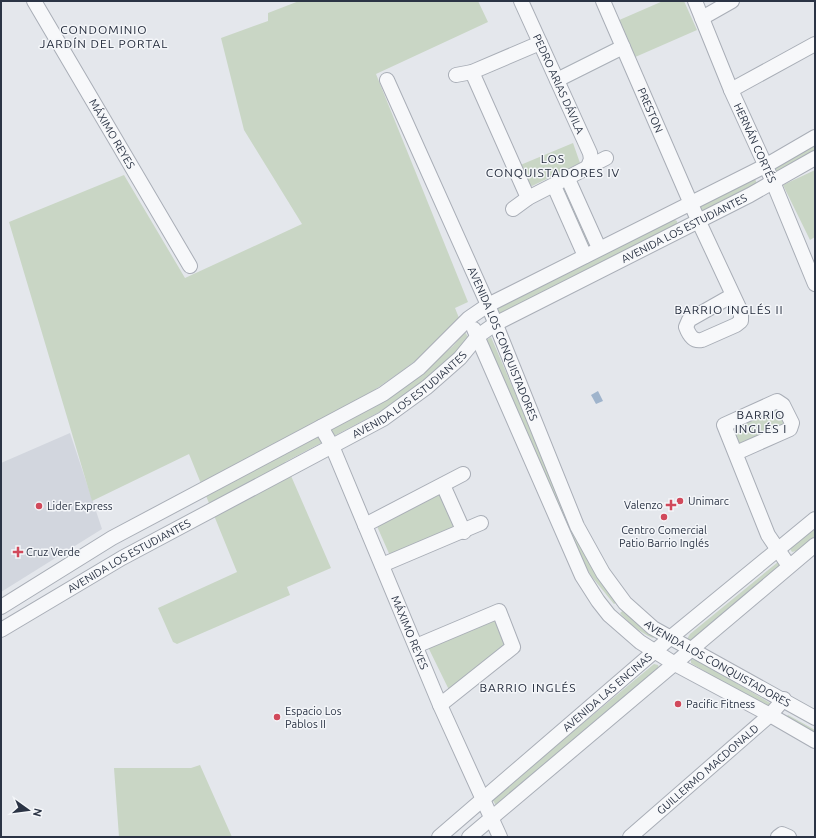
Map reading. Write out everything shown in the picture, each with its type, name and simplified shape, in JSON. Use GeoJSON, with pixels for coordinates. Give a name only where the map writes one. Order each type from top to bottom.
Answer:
{"type":"FeatureCollection","features":[{"type":"Feature","properties":{"kind":"street","name":"MÁXIMO REYES"},"geometry":{"type":"LineString","coordinates":[[34,1],[190,266]]}},
{"type":"Feature","properties":{"kind":"street","name":"PEDRO ARIAS DÁVILA"},"geometry":{"type":"LineString","coordinates":[[521,1],[591,156],[591,162],[588,167]]}},
{"type":"Feature","properties":{"kind":"street","name":"PRESTON"},"geometry":{"type":"LineString","coordinates":[[603,1],[698,220],[733,295]]}},
{"type":"Feature","properties":{"kind":"street","name":"HERNÁN CORTÉS"},"geometry":{"type":"LineString","coordinates":[[695,1],[731,90],[765,166],[810,256],[815,284]]}},
{"type":"Feature","properties":{"kind":"street"},"geometry":{"type":"LineString","coordinates":[[702,18],[732,1]]}},
{"type":"Feature","properties":{"kind":"street"},"geometry":{"type":"LineString","coordinates":[[456,75],[472,72],[540,43]]}},
{"type":"Feature","properties":{"kind":"street"},"geometry":{"type":"LineString","coordinates":[[731,90],[815,44]]}},
{"type":"Feature","properties":{"kind":"street"},"geometry":{"type":"LineString","coordinates":[[557,80],[623,47]]}},
{"type":"Feature","properties":{"kind":"street"},"geometry":{"type":"LineString","coordinates":[[472,72],[528,198]]}},
{"type":"Feature","properties":{"kind":"street","name":"AVENIDA LOS CONQUISTADORES"},"geometry":{"type":"LineString","coordinates":[[387,80],[488,305],[578,526],[602,572],[625,603],[653,628],[691,650],[784,699],[815,718]]}},
{"type":"Feature","properties":{"kind":"street","name":"AVENIDA LOS ESTUDIANTES"},"geometry":{"type":"LineString","coordinates":[[1,607],[112,538],[383,394],[419,368],[469,318],[488,305],[765,166],[815,137]]}},
{"type":"Feature","properties":{"kind":"street"},"geometry":{"type":"LineString","coordinates":[[513,209],[528,198],[568,179],[606,158]]}},
{"type":"Feature","properties":{"kind":"street","name":"AVENIDA LOS ESTUDIANTES"},"geometry":{"type":"LineString","coordinates":[[1,630],[122,558],[383,419],[408,402],[460,358],[478,336],[495,324],[773,182],[815,158]]}},
{"type":"Feature","properties":{"kind":"street"},"geometry":{"type":"LineString","coordinates":[[568,179],[599,248]]}},
{"type":"Feature","properties":{"kind":"street"},"geometry":{"type":"LineString","coordinates":[[554,186],[585,256]]}},
{"type":"Feature","properties":{"kind":"street","name":"AVENIDA LOS CONQUISTADORES"},"geometry":{"type":"LineString","coordinates":[[469,318],[582,576],[609,615],[626,631],[654,652],[815,741]]}},
{"type":"Feature","properties":{"kind":"street"},"geometry":{"type":"LineString","coordinates":[[736,453],[790,429],[792,423],[784,405],[777,400],[724,425],[768,535],[789,566]]}},
{"type":"Feature","properties":{"kind":"street","name":"MÁXIMO REYES"},"geometry":{"type":"LineString","coordinates":[[322,427],[332,446],[440,705],[500,837]]}},
{"type":"Feature","properties":{"kind":"street"},"geometry":{"type":"LineString","coordinates":[[365,525],[463,474]]}},
{"type":"Feature","properties":{"kind":"street"},"geometry":{"type":"LineString","coordinates":[[443,485],[464,532]]}},
{"type":"Feature","properties":{"kind":"street","name":"AVENIDA LAS ENCINAS"},"geometry":{"type":"LineString","coordinates":[[439,837],[670,638],[815,519]]}},
{"type":"Feature","properties":{"kind":"street"},"geometry":{"type":"LineString","coordinates":[[382,565],[464,532],[481,523]]}},
{"type":"Feature","properties":{"kind":"street","name":"AVENIDA LAS ENCINAS"},"geometry":{"type":"LineString","coordinates":[[469,837],[815,545]]}},
{"type":"Feature","properties":{"kind":"street"},"geometry":{"type":"LineString","coordinates":[[51,575],[58,575],[66,580],[67,588],[64,593]]}},
{"type":"Feature","properties":{"kind":"street"},"geometry":{"type":"LineString","coordinates":[[609,615],[625,603]]}},
{"type":"Feature","properties":{"kind":"street"},"geometry":{"type":"LineString","coordinates":[[416,646],[499,611],[512,647],[440,705]]}},
{"type":"Feature","properties":{"kind":"street","name":"GUILLERMO MACDONALD"},"geometry":{"type":"LineString","coordinates":[[630,837],[770,715],[784,699]]}},
{"type":"Feature","properties":{"kind":"street"},"geometry":{"type":"LineString","coordinates":[[778,837],[782,834],[789,837]]}},
{"type":"Feature","properties":{"kind":"shaded area"},"geometry":{"type":"Polygon","coordinates":[[[70,433],[102,529],[1,592],[1,463],[70,433]]]}},
{"type":"Feature","properties":{"kind":"green space"},"geometry":{"type":"Polygon","coordinates":[[[299,1],[478,1],[488,22],[376,74],[468,302],[455,308],[459,318],[440,340],[408,367],[373,391],[426,369],[453,346],[465,332],[470,340],[427,378],[385,409],[285,462],[331,568],[287,587],[290,595],[177,644],[173,642],[158,608],[237,572],[189,454],[92,501],[9,222],[124,175],[185,278],[302,224],[244,130],[221,38],[268,21],[268,13],[299,1]]]}},
{"type":"Feature","properties":{"kind":"green space"},"geometry":{"type":"Polygon","coordinates":[[[663,1],[684,1],[697,30],[633,58],[617,21],[663,1]]]}},
{"type":"Feature","properties":{"kind":"green space","name":"LOS CONQUISTADORES IV"},"geometry":{"type":"Polygon","coordinates":[[[573,143],[580,163],[532,186],[526,185],[518,166],[573,143]]]}},
{"type":"Feature","properties":{"kind":"green space"},"geometry":{"type":"Polygon","coordinates":[[[815,144],[815,154],[776,174],[773,169],[815,144]]]}},
{"type":"Feature","properties":{"kind":"green space"},"geometry":{"type":"Polygon","coordinates":[[[815,170],[815,237],[810,240],[783,185],[815,170]]]}},
{"type":"Feature","properties":{"kind":"green space"},"geometry":{"type":"Polygon","coordinates":[[[754,176],[757,184],[702,213],[700,207],[702,205],[754,176]]]}},
{"type":"Feature","properties":{"kind":"green space"},"geometry":{"type":"Polygon","coordinates":[[[563,185],[565,185],[592,246],[586,249],[561,190],[563,185]]]}},
{"type":"Feature","properties":{"kind":"green space"},"geometry":{"type":"Polygon","coordinates":[[[673,219],[677,221],[677,225],[499,318],[495,309],[673,219]]]}},
{"type":"Feature","properties":{"kind":"green space"},"geometry":{"type":"Polygon","coordinates":[[[491,337],[537,444],[618,602],[614,604],[592,577],[581,559],[485,341],[491,337]]]}},
{"type":"Feature","properties":{"kind":"green space"},"geometry":{"type":"Polygon","coordinates":[[[777,405],[789,423],[744,446],[739,443],[733,425],[777,405]]]}},
{"type":"Feature","properties":{"kind":"green space"},"geometry":{"type":"Polygon","coordinates":[[[441,490],[460,528],[391,558],[376,524],[441,490]]]}},
{"type":"Feature","properties":{"kind":"green space"},"geometry":{"type":"Polygon","coordinates":[[[815,526],[815,536],[796,551],[792,552],[789,547],[815,526]]]}},
{"type":"Feature","properties":{"kind":"green space"},"geometry":{"type":"Polygon","coordinates":[[[778,562],[782,564],[691,642],[687,639],[690,634],[778,562]]]}},
{"type":"Feature","properties":{"kind":"green space"},"geometry":{"type":"Polygon","coordinates":[[[626,608],[655,636],[653,638],[643,633],[627,621],[620,613],[626,608]]]}},
{"type":"Feature","properties":{"kind":"green space"},"geometry":{"type":"Polygon","coordinates":[[[493,616],[508,642],[451,694],[428,647],[493,616]]]}},
{"type":"Feature","properties":{"kind":"green space"},"geometry":{"type":"Polygon","coordinates":[[[691,659],[697,660],[772,704],[767,709],[691,663],[691,659]]]}},
{"type":"Feature","properties":{"kind":"green space"},"geometry":{"type":"Polygon","coordinates":[[[654,664],[658,665],[659,669],[497,807],[492,799],[654,664]]]}},
{"type":"Feature","properties":{"kind":"green space"},"geometry":{"type":"Polygon","coordinates":[[[788,715],[815,730],[815,739],[783,720],[788,715]]]}},
{"type":"Feature","properties":{"kind":"green space"},"geometry":{"type":"Polygon","coordinates":[[[200,765],[232,837],[119,837],[114,768],[191,768],[200,765]]]}},
{"type":"Feature","properties":{"kind":"water"},"geometry":{"type":"Polygon","coordinates":[[[598,391],[603,401],[596,404],[591,395],[598,391]]]}},
{"type":"Feature","properties":{"kind":"place","name":"Unimarc"},"geometry":{"type":"Point","coordinates":[680,501]}},
{"type":"Feature","properties":{"kind":"place","name":"Valenzo"},"geometry":{"type":"Point","coordinates":[671,505]}},
{"type":"Feature","properties":{"kind":"place","name":"Lider Express"},"geometry":{"type":"Point","coordinates":[39,506]}},
{"type":"Feature","properties":{"kind":"place","name":"Centro Comercial Patio Barrio Inglés"},"geometry":{"type":"Point","coordinates":[664,517]}},
{"type":"Feature","properties":{"kind":"place","name":"Cruz Verde"},"geometry":{"type":"Point","coordinates":[18,552]}},
{"type":"Feature","properties":{"kind":"place","name":"Pacific Fitness"},"geometry":{"type":"Point","coordinates":[678,704]}},
{"type":"Feature","properties":{"kind":"place","name":"Espacio Los Pablos II"},"geometry":{"type":"Point","coordinates":[277,717]}},
{"type":"Feature","properties":{"kind":"district","name":"CONDOMINIO JARDÍN DEL PORTAL"},"geometry":{"type":"Point","coordinates":[104,37]}},
{"type":"Feature","properties":{"kind":"district","name":"LOS CONQUISTADORES IV"},"geometry":{"type":"Point","coordinates":[553,166]}},
{"type":"Feature","properties":{"kind":"district","name":"BARRIO INGLÉS II"},"geometry":{"type":"Point","coordinates":[729,310]}},
{"type":"Feature","properties":{"kind":"district","name":"BARRIO INGLÉS I"},"geometry":{"type":"Point","coordinates":[761,422]}},
{"type":"Feature","properties":{"kind":"district","name":"BARRIO INGLÉS"},"geometry":{"type":"Point","coordinates":[528,688]}}]}
